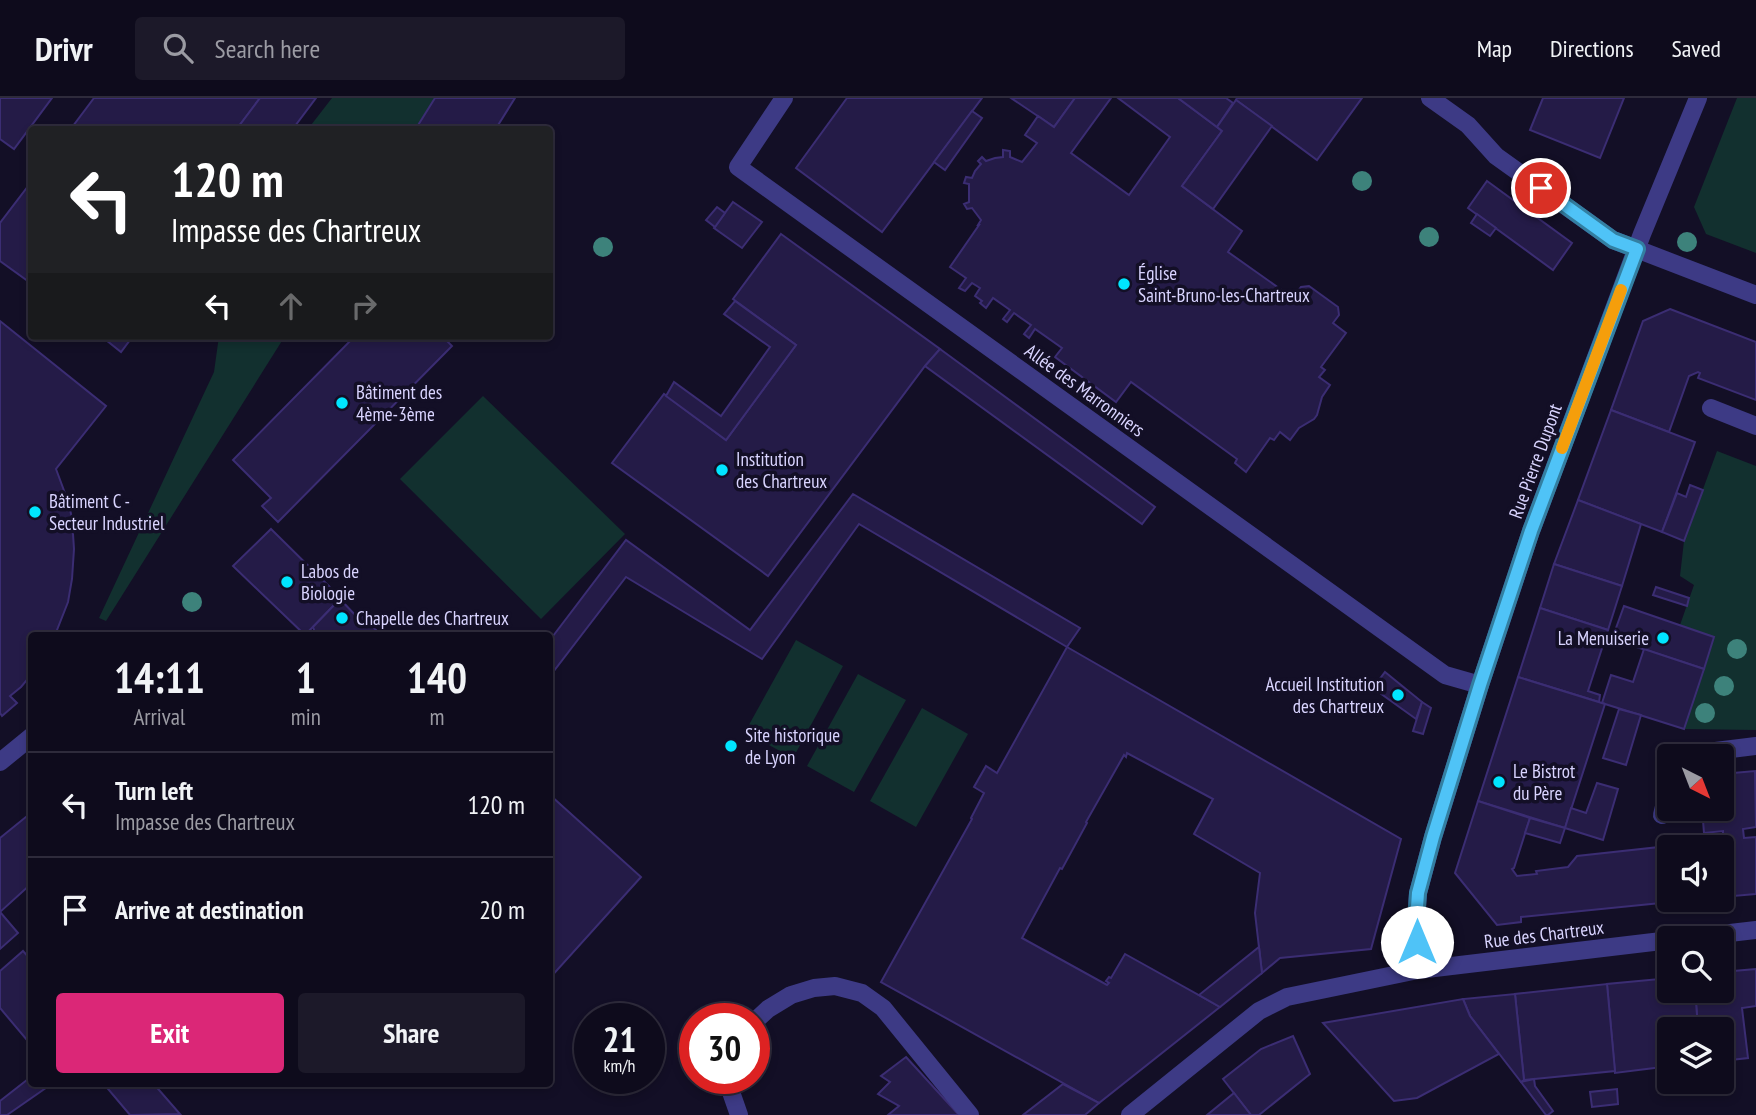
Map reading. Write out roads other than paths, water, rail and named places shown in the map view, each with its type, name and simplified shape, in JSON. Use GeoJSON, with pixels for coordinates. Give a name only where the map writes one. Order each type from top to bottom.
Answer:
{"type":"FeatureCollection","features":[{"type":"Feature","properties":{"kind":"street","name":"Allée des Marronniers"},"geometry":{"type":"LineString","coordinates":[[784,98],[738,167],[1445,675],[1480,685]]}},
{"type":"Feature","properties":{"kind":"street"},"geometry":{"type":"LineString","coordinates":[[1430,98],[1468,125],[1496,156],[1613,240],[1756,295]]}},
{"type":"Feature","properties":{"kind":"street","name":"Rue Pierre Dupont"},"geometry":{"type":"LineString","coordinates":[[1418,970],[1418,893],[1480,685],[1531,531],[1652,208],[1698,98]]}},
{"type":"Feature","properties":{"kind":"street"},"geometry":{"type":"LineString","coordinates":[[1711,408],[1756,426]]}},
{"type":"Feature","properties":{"kind":"street"},"geometry":{"type":"LineString","coordinates":[[0,762],[28,739]]}},
{"type":"Feature","properties":{"kind":"street"},"geometry":{"type":"LineString","coordinates":[[1734,749],[1756,746]]}},
{"type":"Feature","properties":{"kind":"street"},"geometry":{"type":"LineString","coordinates":[[1734,933],[1756,930]]}},
{"type":"Feature","properties":{"kind":"street","name":"Rue des Chartreux"},"geometry":{"type":"LineString","coordinates":[[1130,1115],[1259,1011],[1287,997],[1418,970],[1657,942]]}},
{"type":"Feature","properties":{"kind":"street"},"geometry":{"type":"LineString","coordinates":[[770,1008],[791,995],[814,988],[835,986],[862,993],[883,1008],[970,1115]]}},
{"type":"Feature","properties":{"kind":"street"},"geometry":{"type":"LineString","coordinates":[[732,1094],[739,1115]]}},
{"type":"Feature","properties":{"kind":"place","name":"Église Saint-Bruno-les-Chartreux"},"geometry":{"type":"Point","coordinates":[1124,284]}},
{"type":"Feature","properties":{"kind":"place","name":"Bâtiment des 4ème-3ème"},"geometry":{"type":"Point","coordinates":[342,403]}},
{"type":"Feature","properties":{"kind":"place","name":"Institution des Chartreux"},"geometry":{"type":"Point","coordinates":[722,470]}},
{"type":"Feature","properties":{"kind":"place","name":"Bâtiment C - Secteur Industriel"},"geometry":{"type":"Point","coordinates":[35,512]}},
{"type":"Feature","properties":{"kind":"place","name":"Labos de Biologie"},"geometry":{"type":"Point","coordinates":[287,582]}},
{"type":"Feature","properties":{"kind":"place","name":"Chapelle des Chartreux"},"geometry":{"type":"Point","coordinates":[342,618]}},
{"type":"Feature","properties":{"kind":"place","name":"La Menuiserie"},"geometry":{"type":"Point","coordinates":[1663,638]}},
{"type":"Feature","properties":{"kind":"place","name":"Accueil Institution des Chartreux"},"geometry":{"type":"Point","coordinates":[1398,695]}},
{"type":"Feature","properties":{"kind":"place","name":"Site historique de Lyon"},"geometry":{"type":"Point","coordinates":[731,746]}},
{"type":"Feature","properties":{"kind":"place","name":"Le Bistrot du Père"},"geometry":{"type":"Point","coordinates":[1499,782]}}]}
